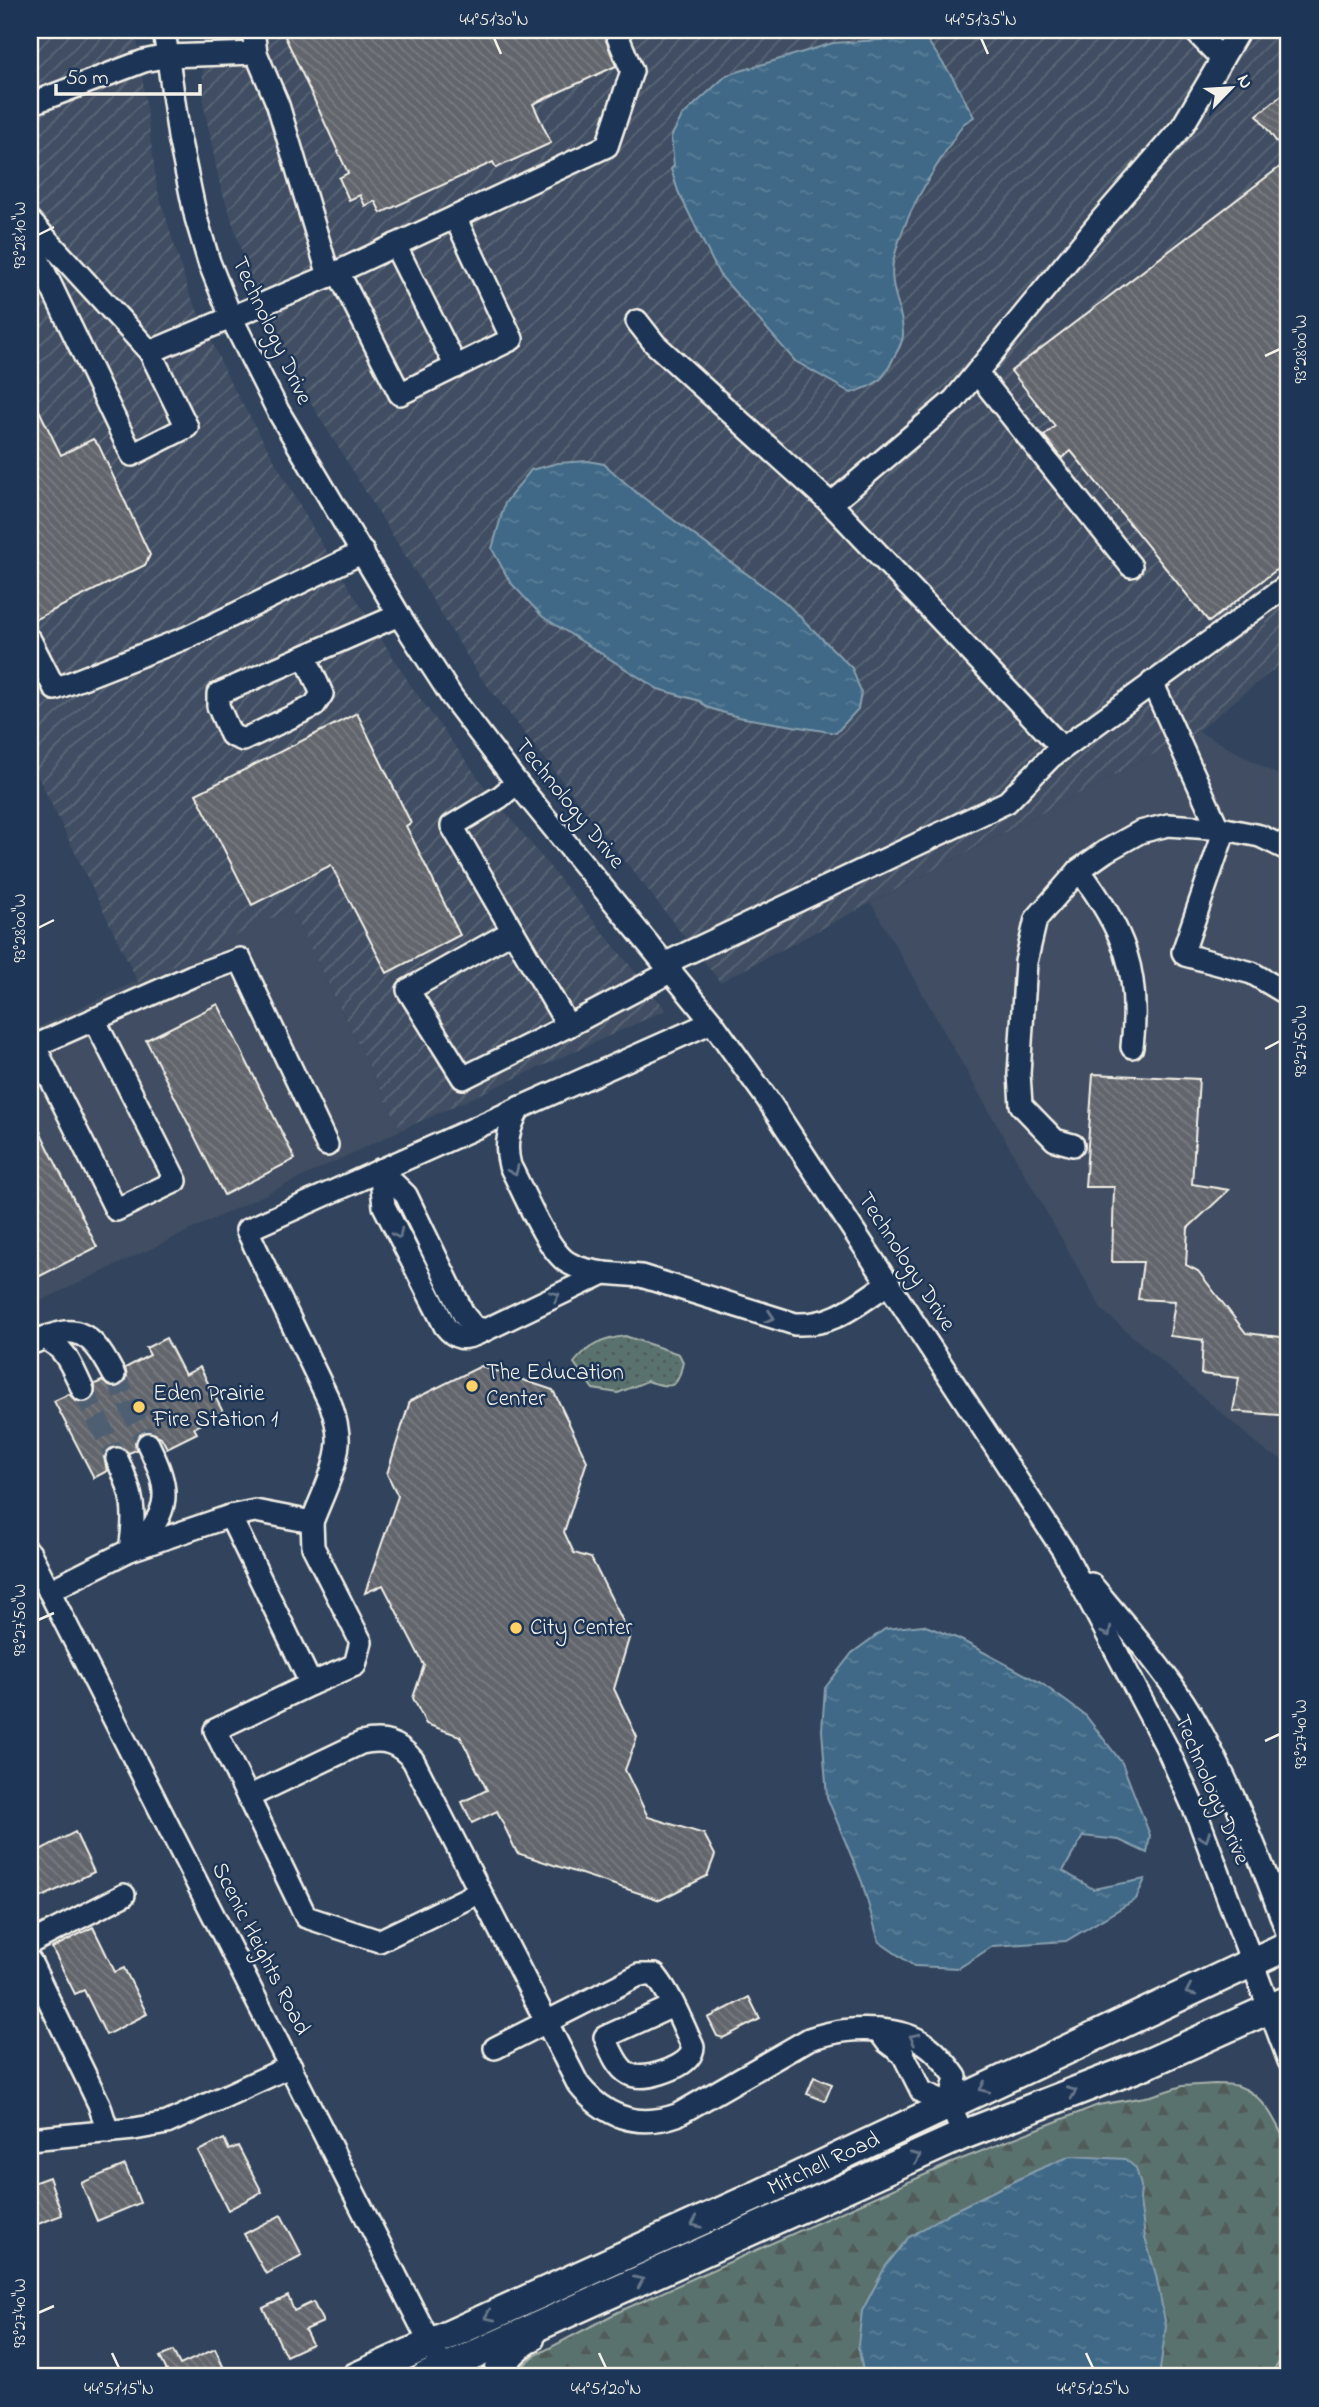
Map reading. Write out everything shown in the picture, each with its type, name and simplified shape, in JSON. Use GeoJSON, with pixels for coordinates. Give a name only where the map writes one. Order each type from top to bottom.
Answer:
{"type":"FeatureCollection","features":[{"type":"Feature","properties":{"kind":"main road","name":"Mitchell Road"},"geometry":{"type":"LineString","coordinates":[[356,2377],[758,2195],[1289,1945]]}},
{"type":"Feature","properties":{"kind":"main road","name":"Mitchell Road"},"geometry":{"type":"LineString","coordinates":[[440,2375],[599,2299],[963,2135],[1151,2062],[1279,2004]]}},
{"type":"Feature","properties":{"kind":"main road"},"geometry":{"type":"LineString","coordinates":[[498,2377],[510,2352],[599,2299]]}},
{"type":"Feature","properties":{"kind":"street","name":"Technology Drive"},"geometry":{"type":"LineString","coordinates":[[164,30],[179,137],[196,218],[209,262],[231,317],[278,411],[399,615],[452,697],[517,783],[669,967],[768,1100],[1063,1550],[1172,1759],[1197,1815],[1252,1962],[1279,2004],[1289,2061]]}},
{"type":"Feature","properties":{"kind":"street"},"geometry":{"type":"LineString","coordinates":[[253,30],[256,53],[278,105],[333,274],[400,394],[512,339],[455,217]]}},
{"type":"Feature","properties":{"kind":"street"},"geometry":{"type":"LineString","coordinates":[[150,352],[333,274],[607,146],[632,71],[615,30]]}},
{"type":"Feature","properties":{"kind":"street"},"geometry":{"type":"LineString","coordinates":[[1194,30],[1222,59]]}},
{"type":"Feature","properties":{"kind":"street"},"geometry":{"type":"LineString","coordinates":[[831,504],[954,400],[1102,219],[1182,127],[1239,30]]}},
{"type":"Feature","properties":{"kind":"street"},"geometry":{"type":"LineString","coordinates":[[30,104],[144,61],[167,56],[256,53]]}},
{"type":"Feature","properties":{"kind":"street"},"geometry":{"type":"LineString","coordinates":[[30,221],[150,352],[187,427],[132,455],[30,242]]}},
{"type":"Feature","properties":{"kind":"street"},"geometry":{"type":"LineString","coordinates":[[395,245],[456,367]]}},
{"type":"Feature","properties":{"kind":"street"},"geometry":{"type":"LineString","coordinates":[[637,321],[655,344],[831,504],[1062,748]]}},
{"type":"Feature","properties":{"kind":"street"},"geometry":{"type":"LineString","coordinates":[[977,373],[1131,566]]}},
{"type":"Feature","properties":{"kind":"street"},"geometry":{"type":"LineString","coordinates":[[30,640],[55,689],[188,638],[363,552]]}},
{"type":"Feature","properties":{"kind":"street"},"geometry":{"type":"LineString","coordinates":[[513,931],[408,990],[463,1078],[568,1026],[669,967],[1007,802],[1062,748],[1289,584]]}},
{"type":"Feature","properties":{"kind":"street"},"geometry":{"type":"LineString","coordinates":[[305,656],[322,694],[314,706],[243,740],[231,734],[218,706],[218,694],[305,656],[399,615]]}},
{"type":"Feature","properties":{"kind":"street"},"geometry":{"type":"LineString","coordinates":[[1152,682],[1221,829],[1183,952],[1252,973],[1289,995]]}},
{"type":"Feature","properties":{"kind":"street"},"geometry":{"type":"LineString","coordinates":[[517,783],[500,797],[452,826],[568,1026]]}},
{"type":"Feature","properties":{"kind":"street"},"geometry":{"type":"LineString","coordinates":[[1073,1144],[1055,1140],[1021,1105],[1019,1074],[1026,962],[1036,919],[1079,870],[1140,832],[1168,825],[1221,829],[1260,836],[1289,850]]}},
{"type":"Feature","properties":{"kind":"street"},"geometry":{"type":"LineString","coordinates":[[1079,870],[1115,924],[1127,952],[1134,986],[1136,1018],[1132,1047]]}},
{"type":"Feature","properties":{"kind":"street"},"geometry":{"type":"LineString","coordinates":[[93,1019],[176,1181],[116,1210],[32,1046],[93,1019],[192,976],[240,959],[327,1145]]}},
{"type":"Feature","properties":{"kind":"street"},"geometry":{"type":"LineString","coordinates":[[480,1892],[380,1941],[306,1917],[215,1730],[355,1665],[361,1642],[313,1547],[312,1522],[334,1461],[338,1443],[337,1424],[331,1405],[247,1230],[712,1022]]}},
{"type":"Feature","properties":{"kind":"street"},"geometry":{"type":"LineString","coordinates":[[520,1107],[507,1137],[506,1152],[510,1166],[553,1249],[565,1261],[577,1267],[604,1273],[640,1276],[795,1325],[814,1325],[844,1314],[889,1283]]}},
{"type":"Feature","properties":{"kind":"street"},"geometry":{"type":"LineString","coordinates":[[380,1170],[384,1206],[444,1326],[453,1336],[461,1339],[485,1330],[604,1273]]}},
{"type":"Feature","properties":{"kind":"street"},"geometry":{"type":"LineString","coordinates":[[36,1341],[67,1331],[85,1335],[103,1352],[114,1375]]}},
{"type":"Feature","properties":{"kind":"street"},"geometry":{"type":"LineString","coordinates":[[36,1341],[54,1342],[66,1356],[83,1390]]}},
{"type":"Feature","properties":{"kind":"street"},"geometry":{"type":"LineString","coordinates":[[130,1550],[150,1532],[162,1513],[164,1488],[160,1468],[148,1444]]}},
{"type":"Feature","properties":{"kind":"street"},"geometry":{"type":"LineString","coordinates":[[117,1460],[134,1498],[135,1523],[130,1550]]}},
{"type":"Feature","properties":{"kind":"street"},"geometry":{"type":"LineString","coordinates":[[49,1591],[130,1550],[230,1516],[255,1511],[312,1522]]}},
{"type":"Feature","properties":{"kind":"street"},"geometry":{"type":"LineString","coordinates":[[230,1516],[311,1684]]}},
{"type":"Feature","properties":{"kind":"street","name":"Technology Drive"},"geometry":{"type":"LineString","coordinates":[[1063,1550],[1150,1654],[1203,1734],[1241,1818],[1289,1938]]}},
{"type":"Feature","properties":{"kind":"street","name":"Scenic Heights Road"},"geometry":{"type":"LineString","coordinates":[[30,1553],[430,2343],[440,2375]]}},
{"type":"Feature","properties":{"kind":"street"},"geometry":{"type":"LineString","coordinates":[[248,1797],[361,1743],[391,1741],[403,1748],[413,1760],[578,2084],[603,2110],[623,2118],[660,2121],[677,2115],[809,2039],[831,2031],[854,2028],[901,2031],[933,2048],[956,2077],[950,2105],[963,2135]]}},
{"type":"Feature","properties":{"kind":"street"},"geometry":{"type":"LineString","coordinates":[[30,1943],[124,1895]]}},
{"type":"Feature","properties":{"kind":"street"},"geometry":{"type":"LineString","coordinates":[[30,1961],[99,2104],[108,2132]]}},
{"type":"Feature","properties":{"kind":"street"},"geometry":{"type":"LineString","coordinates":[[495,2048],[639,1975],[655,1975],[673,2006]]}},
{"type":"Feature","properties":{"kind":"street"},"geometry":{"type":"LineString","coordinates":[[878,2030],[907,2061],[922,2092],[950,2105]]}},
{"type":"Feature","properties":{"kind":"street"},"geometry":{"type":"LineString","coordinates":[[30,2139],[167,2123],[291,2066]]}},
{"type":"Feature","properties":{"kind":"shaded area"},"geometry":{"type":"Polygon","coordinates":[[[30,30],[136,30],[157,188],[188,290],[230,382],[320,541],[411,686],[485,787],[666,1010],[401,1130],[291,909],[138,982],[30,760],[30,30]]]}},
{"type":"Feature","properties":{"kind":"shaded area"},"geometry":{"type":"Polygon","coordinates":[[[201,30],[1289,30],[1289,657],[1198,731],[720,982],[479,675],[312,405],[254,290],[219,181],[204,106],[201,30]]]}},
{"type":"Feature","properties":{"kind":"shaded area"},"geometry":{"type":"Polygon","coordinates":[[[1198,731],[1289,781],[1289,1462],[1268,1453],[1102,1310],[871,903],[1198,731]]]}},
{"type":"Feature","properties":{"kind":"shaded area"},"geometry":{"type":"Polygon","coordinates":[[[291,909],[401,1130],[30,1306],[30,1031],[291,909]]]}},
{"type":"Feature","properties":{"kind":"green space"},"geometry":{"type":"Polygon","coordinates":[[[625,1336],[679,1354],[683,1362],[676,1382],[668,1386],[647,1381],[618,1393],[593,1389],[574,1363],[596,1344],[625,1336]]]}},
{"type":"Feature","properties":{"kind":"green space"},"geometry":{"type":"Polygon","coordinates":[[[1182,2086],[1238,2086],[1256,2096],[1270,2112],[1289,2150],[1289,2348],[1269,2377],[517,2377],[524,2365],[534,2356],[618,2312],[949,2164],[1098,2105],[1151,2096],[1182,2086]]]}},
{"type":"Feature","properties":{"kind":"green space"},"geometry":{"type":"Polygon","coordinates":[[[1289,2348],[1289,2377],[1269,2377],[1289,2348]]]}},
{"type":"Feature","properties":{"kind":"water"},"geometry":{"type":"Polygon","coordinates":[[[925,37],[953,78],[974,117],[963,124],[932,172],[899,240],[892,277],[902,322],[903,335],[900,345],[882,377],[873,385],[851,393],[795,361],[719,274],[678,191],[671,169],[674,166],[671,137],[682,116],[727,75],[833,43],[925,37]]]}},
{"type":"Feature","properties":{"kind":"water"},"geometry":{"type":"Polygon","coordinates":[[[588,461],[604,464],[637,493],[785,602],[852,668],[861,692],[858,709],[836,733],[738,717],[706,707],[700,701],[658,689],[543,617],[510,582],[492,549],[505,503],[531,470],[558,463],[588,461]]]}},
{"type":"Feature","properties":{"kind":"water"},"geometry":{"type":"Polygon","coordinates":[[[923,1625],[959,1639],[1041,1683],[1086,1716],[1122,1763],[1150,1835],[1147,1853],[1119,1840],[1083,1836],[1063,1871],[1093,1889],[1145,1879],[1136,1899],[1066,1941],[993,1946],[959,1968],[914,1966],[879,1942],[862,1882],[827,1797],[822,1730],[825,1688],[852,1653],[885,1629],[923,1625]]]}},
{"type":"Feature","properties":{"kind":"water"},"geometry":{"type":"Polygon","coordinates":[[[1071,2156],[1125,2159],[1136,2168],[1141,2186],[1140,2201],[1145,2237],[1166,2326],[1159,2377],[864,2377],[858,2345],[862,2311],[885,2267],[908,2238],[951,2212],[1071,2156]]]}},
{"type":"Feature","properties":{"kind":"building"},"geometry":{"type":"Polygon","coordinates":[[[282,30],[602,30],[616,66],[533,104],[551,143],[496,168],[493,162],[381,213],[375,201],[365,206],[360,195],[349,200],[339,178],[348,173],[282,30]]]}},
{"type":"Feature","properties":{"kind":"building"},"geometry":{"type":"Polygon","coordinates":[[[1289,89],[1289,159],[1257,115],[1289,89]]]}},
{"type":"Feature","properties":{"kind":"building"},"geometry":{"type":"Polygon","coordinates":[[[1289,160],[1289,560],[1209,622],[1071,451],[1062,458],[1044,436],[1055,426],[1011,371],[1289,160]]]}},
{"type":"Feature","properties":{"kind":"building"},"geometry":{"type":"Polygon","coordinates":[[[30,392],[61,455],[93,439],[99,446],[150,555],[145,565],[30,622],[30,392]]]}},
{"type":"Feature","properties":{"kind":"building"},"geometry":{"type":"Polygon","coordinates":[[[357,713],[411,823],[406,826],[460,935],[387,973],[331,865],[252,905],[196,794],[357,713]]]}},
{"type":"Feature","properties":{"kind":"building"},"geometry":{"type":"Polygon","coordinates":[[[218,1004],[295,1159],[224,1195],[146,1040],[218,1004]]]}},
{"type":"Feature","properties":{"kind":"building"},"geometry":{"type":"Polygon","coordinates":[[[1093,1074],[1199,1079],[1192,1184],[1229,1190],[1188,1228],[1186,1265],[1198,1271],[1246,1333],[1289,1338],[1289,1416],[1233,1411],[1239,1378],[1201,1374],[1203,1340],[1170,1336],[1175,1301],[1138,1299],[1143,1262],[1112,1262],[1114,1187],[1085,1187],[1093,1074]]]}},
{"type":"Feature","properties":{"kind":"building"},"geometry":{"type":"Polygon","coordinates":[[[30,1111],[97,1247],[30,1281],[30,1111]]]}},
{"type":"Feature","properties":{"kind":"building","name":"Eden Prairie Fire Station 1"},"geometry":{"type":"Polygon","coordinates":[[[166,1338],[185,1375],[200,1367],[223,1412],[194,1428],[197,1433],[167,1448],[161,1437],[149,1431],[138,1436],[135,1442],[136,1450],[129,1453],[119,1446],[111,1447],[104,1457],[107,1471],[94,1478],[54,1401],[69,1394],[76,1401],[88,1402],[94,1397],[95,1384],[102,1381],[113,1388],[121,1386],[127,1376],[125,1368],[150,1355],[146,1348],[166,1338]]]}},
{"type":"Feature","properties":{"kind":"building","name":"City Center"},"geometry":{"type":"Polygon","coordinates":[[[481,1366],[553,1390],[587,1461],[564,1532],[574,1553],[591,1558],[630,1635],[614,1689],[637,1737],[625,1770],[648,1817],[704,1834],[715,1855],[707,1876],[660,1900],[517,1853],[497,1811],[472,1823],[462,1802],[487,1790],[460,1736],[426,1724],[413,1698],[424,1665],[383,1585],[365,1593],[398,1496],[387,1474],[410,1401],[481,1366]]]}},
{"type":"Feature","properties":{"kind":"building"},"geometry":{"type":"Polygon","coordinates":[[[75,1832],[94,1872],[30,1903],[30,1855],[75,1832]]]}},
{"type":"Feature","properties":{"kind":"building"},"geometry":{"type":"Polygon","coordinates":[[[93,1927],[115,1972],[124,1968],[147,2014],[106,2035],[84,1990],[75,1994],[52,1948],[93,1927]]]}},
{"type":"Feature","properties":{"kind":"building"},"geometry":{"type":"Polygon","coordinates":[[[749,1997],[760,2019],[723,2038],[717,2036],[708,2018],[749,1997]]]}},
{"type":"Feature","properties":{"kind":"building"},"geometry":{"type":"Polygon","coordinates":[[[814,2077],[832,2084],[825,2101],[807,2094],[814,2077]]]}},
{"type":"Feature","properties":{"kind":"building"},"geometry":{"type":"Polygon","coordinates":[[[224,2139],[229,2150],[238,2146],[262,2192],[228,2210],[198,2151],[224,2139]]]}},
{"type":"Feature","properties":{"kind":"building"},"geometry":{"type":"Polygon","coordinates":[[[125,2165],[140,2203],[97,2221],[81,2183],[125,2165]]]}},
{"type":"Feature","properties":{"kind":"building"},"geometry":{"type":"Polygon","coordinates":[[[49,2177],[62,2215],[30,2227],[30,2184],[49,2177]]]}},
{"type":"Feature","properties":{"kind":"building"},"geometry":{"type":"Polygon","coordinates":[[[281,2215],[302,2255],[266,2274],[244,2234],[281,2215]]]}},
{"type":"Feature","properties":{"kind":"building"},"geometry":{"type":"Polygon","coordinates":[[[288,2296],[294,2311],[313,2302],[323,2322],[305,2330],[312,2344],[286,2356],[263,2308],[288,2296]]]}},
{"type":"Feature","properties":{"kind":"building"},"geometry":{"type":"Polygon","coordinates":[[[215,2349],[228,2377],[154,2377],[167,2371],[160,2357],[173,2351],[180,2365],[215,2349]]]}},
{"type":"Feature","properties":{"kind":"tunnel"},"geometry":{"type":"LineString","coordinates":[[114,1375],[148,1444]]}},
{"type":"Feature","properties":{"kind":"tunnel"},"geometry":{"type":"LineString","coordinates":[[83,1390],[117,1459]]}},
{"type":"Feature","properties":{"kind":"place","name":"The Education Center"},"geometry":{"type":"Point","coordinates":[472,1386]}},
{"type":"Feature","properties":{"kind":"place","name":"Eden Prairie Fire Station 1"},"geometry":{"type":"Point","coordinates":[139,1407]}},
{"type":"Feature","properties":{"kind":"place","name":"City Center"},"geometry":{"type":"Point","coordinates":[516,1628]}}]}
